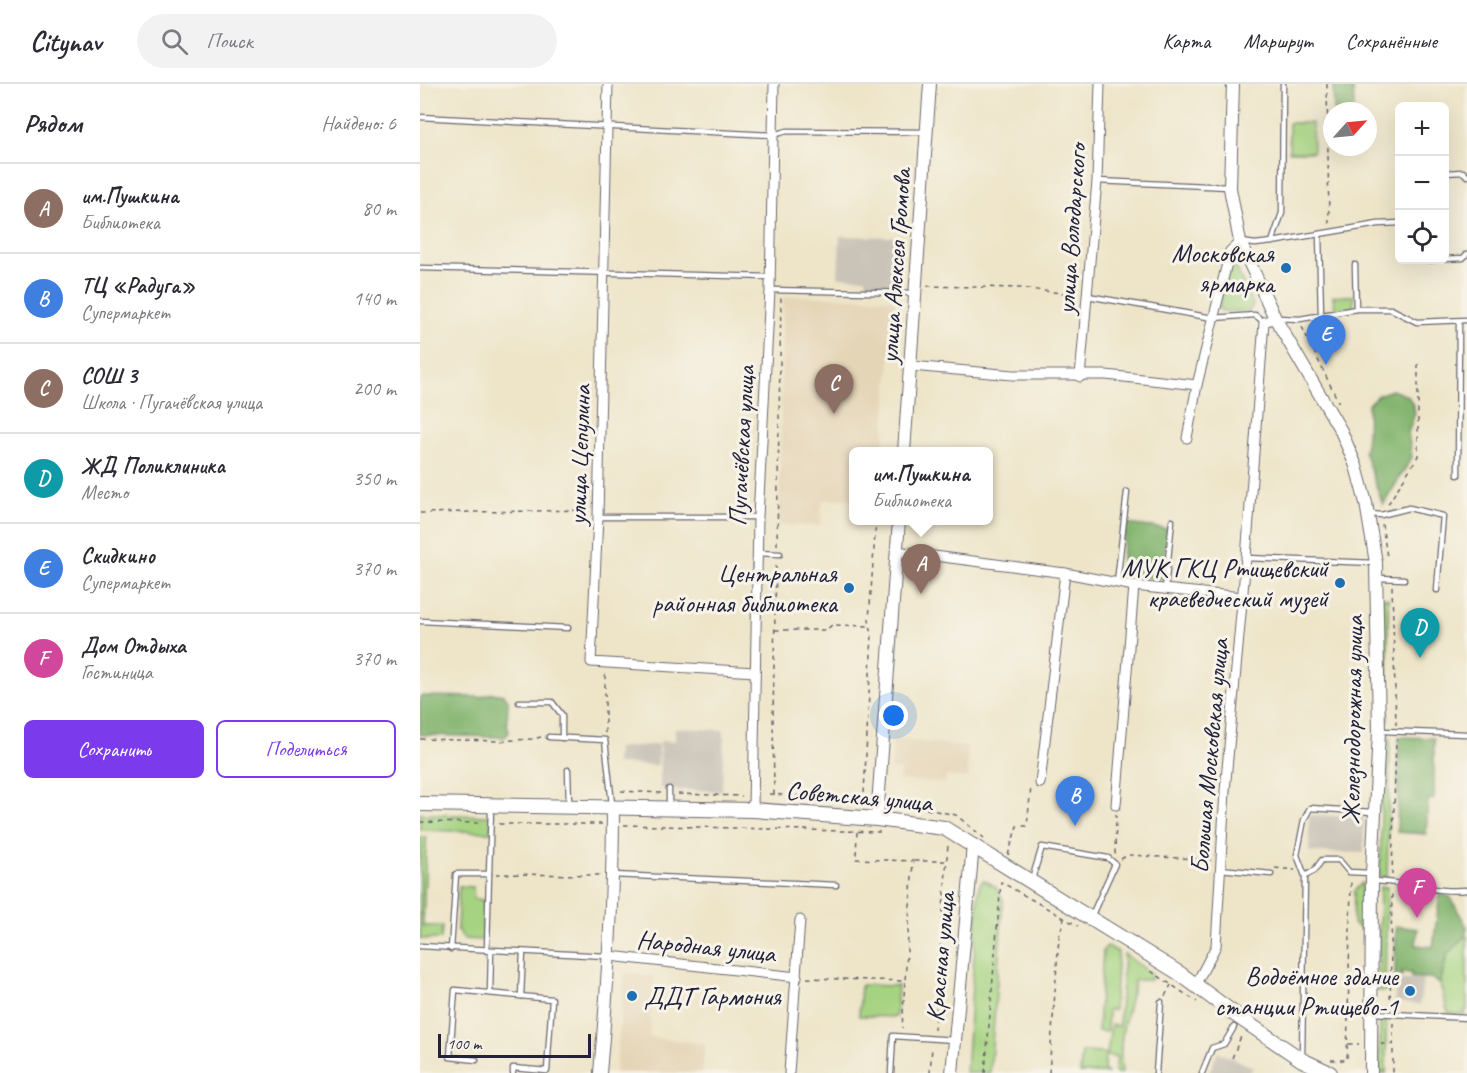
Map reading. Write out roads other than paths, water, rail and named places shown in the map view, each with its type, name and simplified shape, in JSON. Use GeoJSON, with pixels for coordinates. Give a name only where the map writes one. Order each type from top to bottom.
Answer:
{"type":"FeatureCollection","features":[{"type":"Feature","properties":{"kind":"main road","name":"Советская улица"},"geometry":{"type":"LineString","coordinates":[[420,804],[753,810],[878,826],[944,828],[1032,882],[1087,923],[1196,984],[1237,1023],[1302,1060],[1327,1067]]}},
{"type":"Feature","properties":{"kind":"street","name":"улица Цепулина"},"geometry":{"type":"LineString","coordinates":[[608,84],[598,514],[591,662],[755,672]]}},
{"type":"Feature","properties":{"kind":"street","name":"Пугачёвская улица"},"geometry":{"type":"LineString","coordinates":[[753,810],[758,518],[770,290],[774,84]]}},
{"type":"Feature","properties":{"kind":"street","name":"улица Алексея Громова"},"geometry":{"type":"LineString","coordinates":[[904,447],[930,84]]}},
{"type":"Feature","properties":{"kind":"street","name":"улица Володарского"},"geometry":{"type":"LineString","coordinates":[[1080,377],[1097,181],[1100,84]]}},
{"type":"Feature","properties":{"kind":"street","name":"Железнодорожная улица"},"geometry":{"type":"LineString","coordinates":[[1233,84],[1230,188],[1240,242],[1270,320],[1341,431],[1374,514],[1379,731],[1367,875],[1371,1073]]}},
{"type":"Feature","properties":{"kind":"street"},"geometry":{"type":"LineString","coordinates":[[1187,438],[1197,385],[1230,251],[1240,242]]}},
{"type":"Feature","properties":{"kind":"street","name":"Большая Московская улица"},"geometry":{"type":"LineString","coordinates":[[1196,984],[1216,946],[1242,597],[1270,320]]}},
{"type":"Feature","properties":{"kind":"street"},"geometry":{"type":"LineString","coordinates":[[911,366],[1014,375],[1080,377],[1106,375],[1197,385]]}},
{"type":"Feature","properties":{"kind":"street"},"geometry":{"type":"LineString","coordinates":[[878,826],[899,525]]}},
{"type":"Feature","properties":{"kind":"street"},"geometry":{"type":"LineString","coordinates":[[896,551],[1065,573],[1134,586],[1242,597]]}},
{"type":"Feature","properties":{"kind":"street"},"geometry":{"type":"LineString","coordinates":[[1040,783],[1065,573]]}},
{"type":"Feature","properties":{"kind":"street"},"geometry":{"type":"LineString","coordinates":[[1116,805],[1134,586]]}},
{"type":"Feature","properties":{"kind":"street"},"geometry":{"type":"LineString","coordinates":[[600,1073],[610,956],[616,824],[613,807]]}},
{"type":"Feature","properties":{"kind":"street","name":"Красная улица"},"geometry":{"type":"LineString","coordinates":[[952,1073],[973,845]]}},
{"type":"Feature","properties":{"kind":"street"},"geometry":{"type":"LineString","coordinates":[[789,1073],[800,920]]}},
{"type":"Feature","properties":{"kind":"street","name":"Народная улица"},"geometry":{"type":"LineString","coordinates":[[610,956],[797,977]]}},
{"type":"Feature","properties":{"kind":"lane"},"geometry":{"type":"LineString","coordinates":[[1272,242],[1282,213],[1283,84]]}},
{"type":"Feature","properties":{"kind":"lane"},"geometry":{"type":"LineString","coordinates":[[420,117],[773,135],[787,131],[926,132]]}},
{"type":"Feature","properties":{"kind":"lane"},"geometry":{"type":"LineString","coordinates":[[1449,173],[1463,172],[1467,176]]}},
{"type":"Feature","properties":{"kind":"lane"},"geometry":{"type":"LineString","coordinates":[[1097,181],[1230,188]]}},
{"type":"Feature","properties":{"kind":"lane"},"geometry":{"type":"LineString","coordinates":[[1240,242],[1255,244],[1272,242],[1395,224]]}},
{"type":"Feature","properties":{"kind":"lane"},"geometry":{"type":"LineString","coordinates":[[1319,234],[1321,315]]}},
{"type":"Feature","properties":{"kind":"lane"},"geometry":{"type":"LineString","coordinates":[[1449,259],[1463,258],[1467,254]]}},
{"type":"Feature","properties":{"kind":"lane"},"geometry":{"type":"LineString","coordinates":[[1355,265],[1356,309]]}},
{"type":"Feature","properties":{"kind":"lane"},"geometry":{"type":"LineString","coordinates":[[420,268],[770,277]]}},
{"type":"Feature","properties":{"kind":"lane"},"geometry":{"type":"LineString","coordinates":[[770,290],[917,289]]}},
{"type":"Feature","properties":{"kind":"lane"},"geometry":{"type":"LineString","coordinates":[[1088,296],[1213,318],[1254,315],[1270,320],[1300,319],[1356,309],[1391,309],[1417,322],[1467,321]]}},
{"type":"Feature","properties":{"kind":"lane"},"geometry":{"type":"LineString","coordinates":[[1458,475],[1459,321]]}},
{"type":"Feature","properties":{"kind":"lane"},"geometry":{"type":"LineString","coordinates":[[1117,583],[1127,492]]}},
{"type":"Feature","properties":{"kind":"lane"},"geometry":{"type":"LineString","coordinates":[[1374,514],[1409,508],[1443,516],[1437,590]]}},
{"type":"Feature","properties":{"kind":"lane"},"geometry":{"type":"LineString","coordinates":[[598,514],[758,518]]}},
{"type":"Feature","properties":{"kind":"lane"},"geometry":{"type":"LineString","coordinates":[[1165,589],[1172,521]]}},
{"type":"Feature","properties":{"kind":"lane"},"geometry":{"type":"LineString","coordinates":[[757,553],[780,554]]}},
{"type":"Feature","properties":{"kind":"lane"},"geometry":{"type":"LineString","coordinates":[[1246,558],[1376,563]]}},
{"type":"Feature","properties":{"kind":"lane"},"geometry":{"type":"LineString","coordinates":[[1376,578],[1404,579]]}},
{"type":"Feature","properties":{"kind":"lane"},"geometry":{"type":"LineString","coordinates":[[420,621],[568,628]]}},
{"type":"Feature","properties":{"kind":"lane"},"geometry":{"type":"LineString","coordinates":[[519,702],[552,702],[562,715],[562,738]]}},
{"type":"Feature","properties":{"kind":"lane"},"geometry":{"type":"LineString","coordinates":[[1379,731],[1467,734]]}},
{"type":"Feature","properties":{"kind":"lane"},"geometry":{"type":"LineString","coordinates":[[549,737],[605,740],[613,807]]}},
{"type":"Feature","properties":{"kind":"lane"},"geometry":{"type":"LineString","coordinates":[[568,770],[569,806]]}},
{"type":"Feature","properties":{"kind":"lane"},"geometry":{"type":"LineString","coordinates":[[669,791],[669,808]]}},
{"type":"Feature","properties":{"kind":"lane"},"geometry":{"type":"LineString","coordinates":[[490,993],[491,806]]}},
{"type":"Feature","properties":{"kind":"lane"},"geometry":{"type":"LineString","coordinates":[[1302,1060],[1305,876],[1297,855],[1304,820],[1310,808],[1373,813]]}},
{"type":"Feature","properties":{"kind":"lane"},"geometry":{"type":"LineString","coordinates":[[1032,882],[1042,847],[1108,858],[1115,864],[1087,923]]}},
{"type":"Feature","properties":{"kind":"lane"},"geometry":{"type":"LineString","coordinates":[[1305,876],[1314,871],[1323,860],[1340,860],[1349,872],[1424,888],[1467,890]]}},
{"type":"Feature","properties":{"kind":"lane"},"geometry":{"type":"LineString","coordinates":[[1221,865],[1271,874]]}},
{"type":"Feature","properties":{"kind":"lane"},"geometry":{"type":"LineString","coordinates":[[451,949],[456,874],[489,874]]}},
{"type":"Feature","properties":{"kind":"lane"},"geometry":{"type":"LineString","coordinates":[[613,875],[836,885]]}},
{"type":"Feature","properties":{"kind":"lane"},"geometry":{"type":"LineString","coordinates":[[420,946],[610,956]]}},
{"type":"Feature","properties":{"kind":"lane"},"geometry":{"type":"LineString","coordinates":[[521,996],[523,952]]}},
{"type":"Feature","properties":{"kind":"lane"},"geometry":{"type":"LineString","coordinates":[[476,1060],[450,1057],[455,990],[552,999],[547,1071],[513,1068],[513,1073]]}},
{"type":"Feature","properties":{"kind":"lane"},"geometry":{"type":"LineString","coordinates":[[1156,1073],[1161,1002]]}},
{"type":"Feature","properties":{"kind":"lane"},"geometry":{"type":"LineString","coordinates":[[1371,1012],[1467,1018]]}},
{"type":"Feature","properties":{"kind":"lane"},"geometry":{"type":"LineString","coordinates":[[1202,1073],[1212,1048],[1224,1044],[1237,1023]]}},
{"type":"Feature","properties":{"kind":"lane"},"geometry":{"type":"LineString","coordinates":[[891,1073],[893,1036],[955,1040]]}},
{"type":"Feature","properties":{"kind":"place","name":"Московская ярмарка"},"geometry":{"type":"Point","coordinates":[1286,268]}},
{"type":"Feature","properties":{"kind":"place","name":"Скидкино"},"geometry":{"type":"Point","coordinates":[1326,365]}},
{"type":"Feature","properties":{"kind":"place","name":"СОШ 3"},"geometry":{"type":"Point","coordinates":[834,414]}},
{"type":"Feature","properties":{"kind":"place","name":"МУК ГКЦ Ртищевский краеведческий музей"},"geometry":{"type":"Point","coordinates":[1340,583]}},
{"type":"Feature","properties":{"kind":"place","name":"Центральная районная библиотека"},"geometry":{"type":"Point","coordinates":[849,588]}},
{"type":"Feature","properties":{"kind":"place","name":"им.Пушкина"},"geometry":{"type":"Point","coordinates":[921,594]}},
{"type":"Feature","properties":{"kind":"place","name":"ЖД Поликлиника"},"geometry":{"type":"Point","coordinates":[1420,658]}},
{"type":"Feature","properties":{"kind":"place","name":"ТЦ «Радуга»"},"geometry":{"type":"Point","coordinates":[1075,826]}},
{"type":"Feature","properties":{"kind":"place","name":"Дом Отдыха"},"geometry":{"type":"Point","coordinates":[1417,918]}},
{"type":"Feature","properties":{"kind":"place","name":"Водоёмное здание станции Ртищево-1"},"geometry":{"type":"Point","coordinates":[1410,991]}},
{"type":"Feature","properties":{"kind":"place","name":"ДДТ Гармония"},"geometry":{"type":"Point","coordinates":[632,996]}}]}
